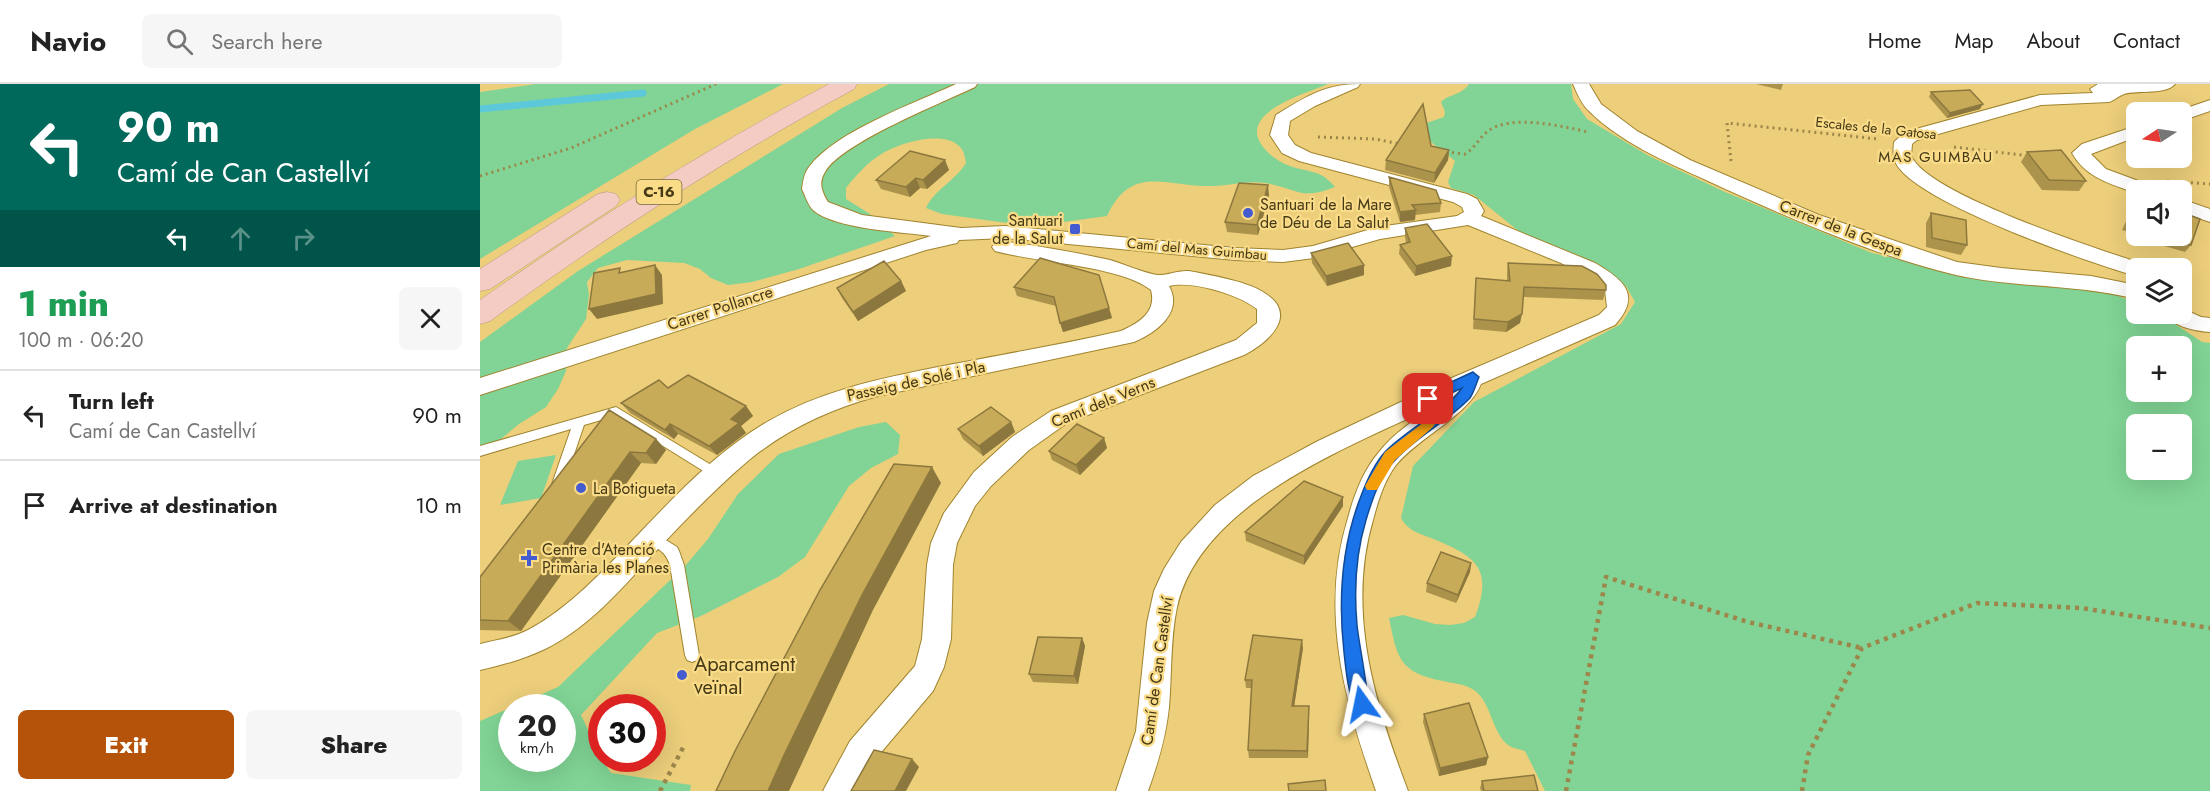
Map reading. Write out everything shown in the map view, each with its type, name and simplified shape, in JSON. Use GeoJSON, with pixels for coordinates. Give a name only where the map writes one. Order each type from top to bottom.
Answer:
{"type":"FeatureCollection","features":[{"type":"Feature","properties":{"kind":"highway","name":"C-16"},"geometry":{"type":"LineString","coordinates":[[480,282],[655,170],[808,84]]}},
{"type":"Feature","properties":{"kind":"highway","name":"C-16"},"geometry":{"type":"LineString","coordinates":[[480,314],[671,184],[846,84]]}},
{"type":"Feature","properties":{"kind":"street","name":"Camí del Mas Guimbau"},"geometry":{"type":"LineString","coordinates":[[969,84],[843,145],[816,170],[811,189],[820,206],[844,217],[961,234],[1005,232],[1235,254],[1283,256],[1314,252],[1378,233],[1469,218]]}},
{"type":"Feature","properties":{"kind":"street"},"geometry":{"type":"LineString","coordinates":[[1352,84],[1287,115],[1279,124],[1282,140],[1288,149],[1305,157],[1464,200],[1474,208],[1469,218]]}},
{"type":"Feature","properties":{"kind":"street","name":"Carrer de la Gespa"},"geometry":{"type":"LineString","coordinates":[[1581,84],[1581,90],[1587,101],[1615,124],[1674,160],[1837,230],[1956,268],[2091,282],[2126,290]]}},
{"type":"Feature","properties":{"kind":"street"},"geometry":{"type":"LineString","coordinates":[[2037,84],[2110,89],[2137,89],[2167,84]]}},
{"type":"Feature","properties":{"kind":"street"},"geometry":{"type":"LineString","coordinates":[[2110,89],[2114,94],[2109,98],[2040,100],[1911,136],[1903,142],[1902,156],[1906,165],[1916,175],[1943,192],[2023,229],[2126,264]]}},
{"type":"Feature","properties":{"kind":"street"},"geometry":{"type":"LineString","coordinates":[[2192,112],[2210,105]]}},
{"type":"Feature","properties":{"kind":"street"},"geometry":{"type":"LineString","coordinates":[[2126,135],[2088,148],[2081,153],[2085,161],[2101,172],[2126,182]]}},
{"type":"Feature","properties":{"kind":"street"},"geometry":{"type":"LineString","coordinates":[[2192,209],[2210,216]]}},
{"type":"Feature","properties":{"kind":"street","name":"Camí de Can Castellví"},"geometry":{"type":"LineString","coordinates":[[1132,791],[1142,765],[1152,723],[1168,590],[1190,552],[1207,531],[1246,494],[1303,459],[1473,377],[1607,320],[1617,309],[1619,302],[1612,285],[1589,269],[1488,229],[1469,218]]}},
{"type":"Feature","properties":{"kind":"street"},"geometry":{"type":"LineString","coordinates":[[961,234],[974,243],[1044,253],[1141,275],[1157,284]]}},
{"type":"Feature","properties":{"kind":"street","name":"Carrer Pollancre"},"geometry":{"type":"LineString","coordinates":[[480,387],[723,307],[961,234]]}},
{"type":"Feature","properties":{"kind":"street","name":"Camí dels Verns"},"geometry":{"type":"LineString","coordinates":[[839,791],[861,752],[929,672],[936,648],[941,552],[968,499],[994,466],[1020,442],[1059,417],[1236,349],[1259,337],[1269,324],[1268,310],[1263,303],[1248,294],[1185,278],[1173,278],[1157,284]]}},
{"type":"Feature","properties":{"kind":"street","name":"Passeig de Solé i Pla"},"geometry":{"type":"LineString","coordinates":[[480,657],[513,650],[544,636],[580,609],[717,474],[760,438],[787,421],[844,396],[872,388],[1114,340],[1135,333],[1150,324],[1160,312],[1163,294],[1157,284]]}},
{"type":"Feature","properties":{"kind":"street"},"geometry":{"type":"LineString","coordinates":[[2192,305],[2210,317]]}},
{"type":"Feature","properties":{"kind":"street"},"geometry":{"type":"LineString","coordinates":[[2192,322],[2210,325]]}},
{"type":"Feature","properties":{"kind":"street"},"geometry":{"type":"LineString","coordinates":[[1392,791],[1362,704],[1354,669],[1349,622],[1349,576],[1353,544],[1359,519],[1381,468],[1402,445],[1466,393],[1473,377]]}},
{"type":"Feature","properties":{"kind":"lane"},"geometry":{"type":"LineString","coordinates":[[480,451],[616,411],[717,474]]}},
{"type":"Feature","properties":{"kind":"lane"},"geometry":{"type":"LineString","coordinates":[[554,496],[579,422]]}},
{"type":"Feature","properties":{"kind":"lane"},"geometry":{"type":"LineString","coordinates":[[652,537],[672,551],[677,565],[692,655]]}},
{"type":"Feature","properties":{"kind":"path"},"geometry":{"type":"LineString","coordinates":[[480,176],[514,168],[555,154],[716,84]]}},
{"type":"Feature","properties":{"kind":"path"},"geometry":{"type":"LineString","coordinates":[[1439,151],[1465,154],[1480,142],[1488,130],[1511,124],[1530,123],[1558,126],[1586,131],[1597,136]]}},
{"type":"Feature","properties":{"kind":"path","name":"Escales de la Gatosa"},"geometry":{"type":"LineString","coordinates":[[1733,185],[1727,123],[1903,142]]}},
{"type":"Feature","properties":{"kind":"path"},"geometry":{"type":"LineString","coordinates":[[1282,140],[1330,136],[1375,139],[1407,145]]}},
{"type":"Feature","properties":{"kind":"path","name":"Escales de la Gatosa"},"geometry":{"type":"LineString","coordinates":[[1949,147],[2039,157]]}},
{"type":"Feature","properties":{"kind":"path"},"geometry":{"type":"LineString","coordinates":[[1566,791],[1606,577],[1748,622],[1862,648],[1977,603],[2081,608],[2210,628]]}},
{"type":"Feature","properties":{"kind":"path"},"geometry":{"type":"LineString","coordinates":[[1802,791],[1808,755],[1862,648]]}},
{"type":"Feature","properties":{"kind":"path"},"geometry":{"type":"LineString","coordinates":[[660,791],[685,744]]}},
{"type":"Feature","properties":{"kind":"green space"},"geometry":{"type":"Polygon","coordinates":[[[536,84],[783,84],[695,129],[480,259],[480,92],[536,84]]]}},
{"type":"Feature","properties":{"kind":"green space"},"geometry":{"type":"Polygon","coordinates":[[[889,84],[1328,84],[1279,105],[1260,122],[1257,132],[1261,144],[1274,157],[1290,166],[1319,174],[1335,187],[1306,193],[1258,182],[1210,186],[1150,182],[1127,189],[1116,200],[1107,216],[1042,225],[1021,225],[942,214],[926,208],[934,195],[966,163],[963,152],[952,141],[943,139],[921,140],[900,145],[872,160],[846,188],[846,199],[870,214],[895,236],[799,269],[752,282],[728,285],[684,263],[627,260],[598,268],[587,282],[589,295],[586,319],[567,348],[566,371],[558,389],[546,407],[519,424],[480,456],[480,342],[578,271],[842,108],[889,84]]]}},
{"type":"Feature","properties":{"kind":"green space"},"geometry":{"type":"Polygon","coordinates":[[[1469,84],[1571,84],[1573,99],[1587,119],[1649,156],[1725,192],[1872,253],[1955,272],[2111,293],[2126,299],[2126,324],[2175,324],[2202,342],[2210,343],[2210,791],[1545,791],[1525,751],[1510,746],[1502,739],[1485,702],[1474,690],[1463,685],[1428,678],[1409,668],[1398,653],[1389,618],[1403,615],[1435,624],[1464,623],[1475,617],[1482,586],[1477,565],[1469,558],[1459,551],[1413,531],[1401,518],[1413,466],[1474,402],[1621,324],[1635,302],[1626,286],[1597,268],[1521,233],[1474,195],[1451,188],[1448,182],[1455,161],[1431,142],[1422,140],[1421,125],[1444,117],[1445,112],[1441,102],[1469,84]]]}},
{"type":"Feature","properties":{"kind":"green space"},"geometry":{"type":"Polygon","coordinates":[[[886,422],[900,435],[898,454],[871,468],[849,486],[805,557],[778,577],[701,616],[657,633],[600,694],[588,694],[588,707],[581,715],[588,730],[588,772],[610,772],[691,785],[690,791],[480,791],[480,721],[498,713],[498,772],[576,772],[576,694],[542,694],[558,687],[685,566],[708,539],[738,494],[779,454],[859,427],[886,422]]]}},
{"type":"Feature","properties":{"kind":"green space"},"geometry":{"type":"Polygon","coordinates":[[[556,455],[541,498],[500,505],[518,461],[556,455]]]}},
{"type":"Feature","properties":{"kind":"building"},"geometry":{"type":"Polygon","coordinates":[[[1970,90],[1983,104],[1950,113],[1931,92],[1970,90]]]}},
{"type":"Feature","properties":{"kind":"building"},"geometry":{"type":"Polygon","coordinates":[[[1423,104],[1431,146],[1449,150],[1435,173],[1386,160],[1423,104]]]}},
{"type":"Feature","properties":{"kind":"building"},"geometry":{"type":"Polygon","coordinates":[[[2061,150],[2086,181],[2049,180],[2027,152],[2061,150]]]}},
{"type":"Feature","properties":{"kind":"building"},"geometry":{"type":"Polygon","coordinates":[[[910,151],[945,160],[923,180],[916,178],[906,187],[876,180],[910,151]]]}},
{"type":"Feature","properties":{"kind":"building"},"geometry":{"type":"Polygon","coordinates":[[[1389,177],[1436,190],[1441,203],[1412,205],[1416,210],[1400,212],[1389,177]]]}},
{"type":"Feature","properties":{"kind":"building"},"geometry":{"type":"Polygon","coordinates":[[[1239,183],[1268,185],[1257,225],[1225,222],[1239,183]]]}},
{"type":"Feature","properties":{"kind":"building"},"geometry":{"type":"Polygon","coordinates":[[[1931,213],[1966,220],[1967,245],[1932,238],[1931,213]]]}},
{"type":"Feature","properties":{"kind":"building"},"geometry":{"type":"Polygon","coordinates":[[[2192,216],[2200,219],[2192,242],[2192,216]]]}},
{"type":"Feature","properties":{"kind":"building"},"geometry":{"type":"Polygon","coordinates":[[[1427,224],[1452,256],[1416,266],[1400,245],[1410,242],[1405,228],[1427,224]]]}},
{"type":"Feature","properties":{"kind":"building"},"geometry":{"type":"Polygon","coordinates":[[[1348,243],[1364,265],[1326,276],[1311,253],[1348,243]]]}},
{"type":"Feature","properties":{"kind":"building"},"geometry":{"type":"Polygon","coordinates":[[[1040,258],[1099,275],[1109,308],[1060,323],[1054,297],[1014,287],[1040,258]]]}},
{"type":"Feature","properties":{"kind":"building"},"geometry":{"type":"Polygon","coordinates":[[[884,261],[901,281],[853,312],[837,288],[884,261]]]}},
{"type":"Feature","properties":{"kind":"building"},"geometry":{"type":"Polygon","coordinates":[[[1508,263],[1582,266],[1597,274],[1606,285],[1606,290],[1524,287],[1522,314],[1508,322],[1474,319],[1476,278],[1510,281],[1508,263]]]}},
{"type":"Feature","properties":{"kind":"building"},"geometry":{"type":"Polygon","coordinates":[[[655,265],[656,294],[589,309],[594,273],[620,268],[619,273],[655,265]]]}},
{"type":"Feature","properties":{"kind":"building"},"geometry":{"type":"Polygon","coordinates":[[[688,375],[746,406],[731,419],[739,423],[709,446],[670,424],[665,430],[621,403],[659,380],[668,388],[688,375]]]}},
{"type":"Feature","properties":{"kind":"building"},"geometry":{"type":"Polygon","coordinates":[[[991,407],[1011,422],[979,446],[958,429],[991,407]]]}},
{"type":"Feature","properties":{"kind":"building"},"geometry":{"type":"Polygon","coordinates":[[[609,410],[656,439],[646,453],[630,452],[508,621],[480,620],[480,577],[609,410]]]}},
{"type":"Feature","properties":{"kind":"building"},"geometry":{"type":"Polygon","coordinates":[[[1077,424],[1104,438],[1076,465],[1049,451],[1077,424]]]}},
{"type":"Feature","properties":{"kind":"building"},"geometry":{"type":"Polygon","coordinates":[[[894,464],[932,467],[862,595],[768,791],[716,791],[820,590],[894,464]]]}},
{"type":"Feature","properties":{"kind":"building"},"geometry":{"type":"Polygon","coordinates":[[[1304,481],[1343,497],[1304,556],[1245,532],[1304,481]]]}},
{"type":"Feature","properties":{"kind":"building"},"geometry":{"type":"Polygon","coordinates":[[[1441,552],[1471,563],[1458,595],[1427,583],[1441,552]]]}},
{"type":"Feature","properties":{"kind":"building"},"geometry":{"type":"Polygon","coordinates":[[[1253,635],[1302,640],[1292,706],[1309,706],[1307,751],[1248,750],[1252,680],[1245,680],[1253,635]]]}},
{"type":"Feature","properties":{"kind":"building"},"geometry":{"type":"Polygon","coordinates":[[[1038,637],[1082,638],[1074,676],[1029,674],[1038,637]]]}},
{"type":"Feature","properties":{"kind":"building"},"geometry":{"type":"Polygon","coordinates":[[[1469,703],[1488,757],[1440,768],[1424,714],[1469,703]]]}},
{"type":"Feature","properties":{"kind":"building"},"geometry":{"type":"Polygon","coordinates":[[[874,750],[912,759],[895,791],[851,791],[874,750]]]}},
{"type":"Feature","properties":{"kind":"building"},"geometry":{"type":"Polygon","coordinates":[[[1534,775],[1538,791],[1484,791],[1482,781],[1534,775]]]}},
{"type":"Feature","properties":{"kind":"building"},"geometry":{"type":"Polygon","coordinates":[[[1325,780],[1326,791],[1289,791],[1288,784],[1325,780]]]}},
{"type":"Feature","properties":{"kind":"waterway"},"geometry":{"type":"LineString","coordinates":[[480,109],[643,93]]}},
{"type":"Feature","properties":{"kind":"slow traffic"},"geometry":{"type":"LineString","coordinates":[[1372,486],[1374,479],[1390,456],[1428,424]]}},
{"type":"Feature","properties":{"kind":"place","name":"Santuari de la Mare de Déu de La Salut"},"geometry":{"type":"Point","coordinates":[1248,213]}},
{"type":"Feature","properties":{"kind":"place","name":"Santuari de la Salut"},"geometry":{"type":"Point","coordinates":[1075,229]}},
{"type":"Feature","properties":{"kind":"place","name":"La Botigueta"},"geometry":{"type":"Point","coordinates":[581,488]}},
{"type":"Feature","properties":{"kind":"place","name":"Centre d'Atenció Primària les Planes"},"geometry":{"type":"Point","coordinates":[529,558]}},
{"type":"Feature","properties":{"kind":"place","name":"Aparcament veïnal"},"geometry":{"type":"Point","coordinates":[682,675]}},
{"type":"Feature","properties":{"kind":"district","name":"MAS GUIMBAU"},"geometry":{"type":"Point","coordinates":[1936,157]}},
{"type":"Feature","properties":{"kind":"route"},"geometry":{"type":"LineString","coordinates":[[1362,704],[1354,669],[1349,622],[1349,576],[1359,519],[1374,479],[1390,456],[1466,393],[1473,377],[1428,399]]}}]}
